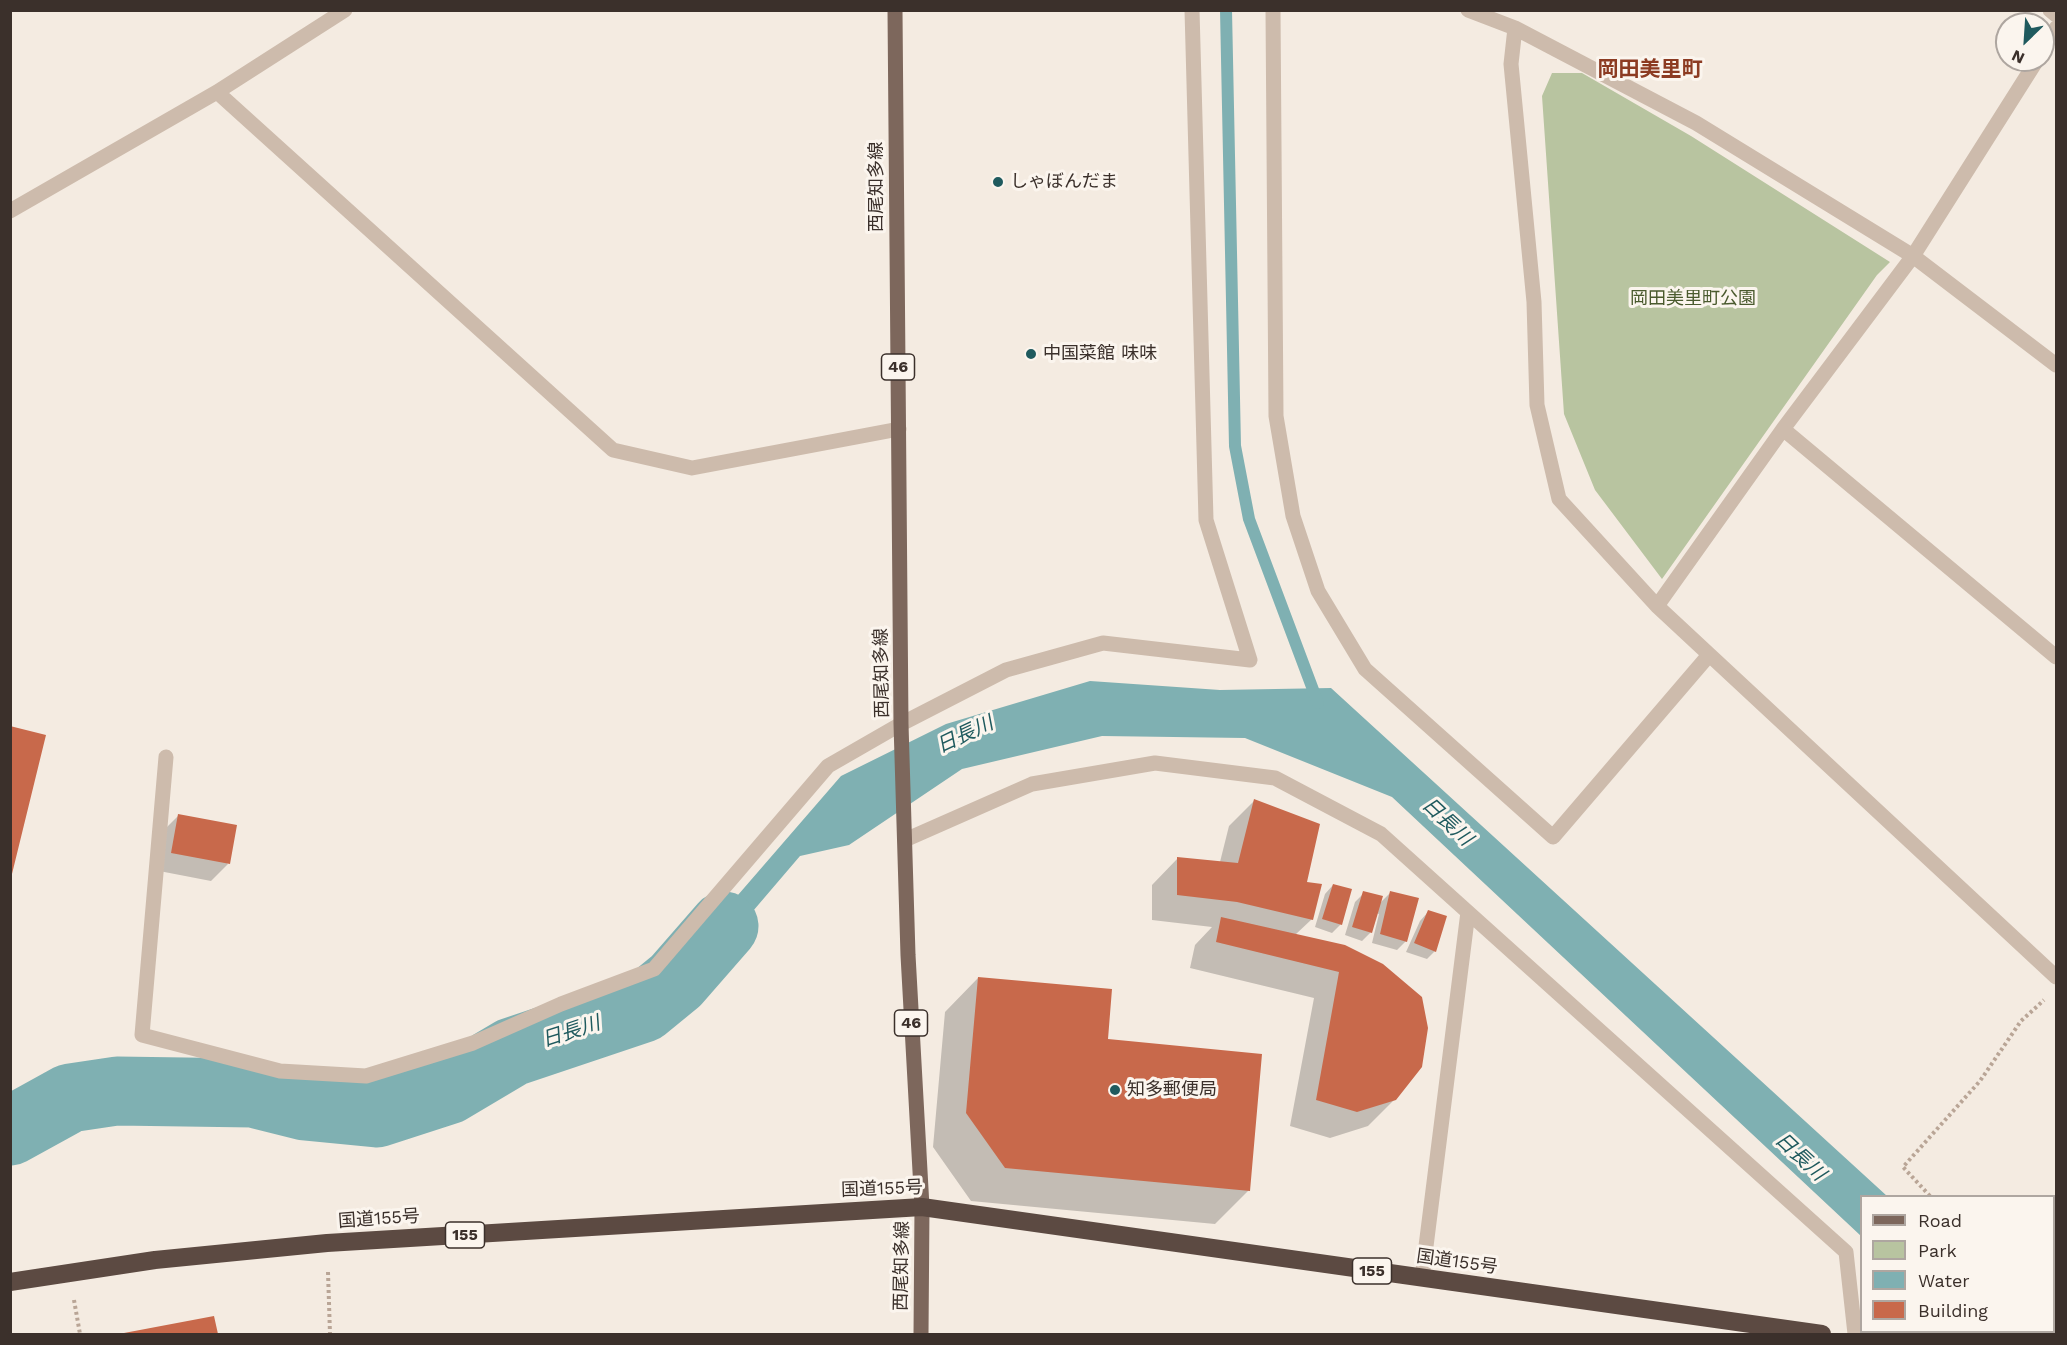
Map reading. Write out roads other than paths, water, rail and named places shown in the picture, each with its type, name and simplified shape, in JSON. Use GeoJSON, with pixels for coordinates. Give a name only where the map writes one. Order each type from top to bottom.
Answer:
{"type":"FeatureCollection","features":[{"type":"Feature","properties":{"kind":"highway","name":"国道155号"},"geometry":{"type":"LineString","coordinates":[[10,1282],[155,1260],[327,1244],[922,1207],[1822,1335]]}},
{"type":"Feature","properties":{"kind":"main road","name":"西尾知多線"},"geometry":{"type":"LineString","coordinates":[[895,10],[902,726],[916,1129],[922,1207],[921,1335]]}},
{"type":"Feature","properties":{"kind":"street"},"geometry":{"type":"LineString","coordinates":[[10,212],[217,92],[345,10]]}},
{"type":"Feature","properties":{"kind":"street"},"geometry":{"type":"LineString","coordinates":[[166,757],[142,1035],[280,1071],[366,1076],[473,1042],[561,1004],[654,969],[828,766],[1006,670],[1103,643],[1250,660],[1206,520],[1192,10]]}},
{"type":"Feature","properties":{"kind":"street"},"geometry":{"type":"LineString","coordinates":[[1273,10],[1276,416],[1293,516],[1318,591],[1365,669],[1552,837],[1709,655]]}},
{"type":"Feature","properties":{"kind":"street"},"geometry":{"type":"LineString","coordinates":[[1468,10],[1515,28],[1696,123],[1913,256],[2056,365]]}},
{"type":"Feature","properties":{"kind":"street"},"geometry":{"type":"LineString","coordinates":[[2050,10],[2056,15]]}},
{"type":"Feature","properties":{"kind":"street"},"geometry":{"type":"LineString","coordinates":[[1515,28],[1511,64],[1534,302],[1537,405],[1558,500],[1657,606],[2056,977]]}},
{"type":"Feature","properties":{"kind":"street"},"geometry":{"type":"LineString","coordinates":[[1657,606],[1783,429],[1913,256],[2029,72]]}},
{"type":"Feature","properties":{"kind":"street"},"geometry":{"type":"LineString","coordinates":[[217,92],[613,450],[692,468],[899,429]]}},
{"type":"Feature","properties":{"kind":"street"},"geometry":{"type":"LineString","coordinates":[[1783,429],[2056,657]]}},
{"type":"Feature","properties":{"kind":"street"},"geometry":{"type":"LineString","coordinates":[[905,838],[1032,784],[1155,763],[1275,778],[1381,834],[1846,1252],[1855,1335]]}},
{"type":"Feature","properties":{"kind":"street"},"geometry":{"type":"LineString","coordinates":[[1422,1278],[1468,912]]}},
{"type":"Feature","properties":{"kind":"water"},"geometry":{"type":"Polygon","coordinates":[[[1090,681],[1220,690],[1331,688],[1886,1195],[1860,1195],[1860,1235],[1392,797],[1245,738],[1102,736],[962,769],[849,845],[800,856],[671,1007],[654,992],[841,776],[946,724],[1090,681]]]}},
{"type":"Feature","properties":{"kind":"waterway"},"geometry":{"type":"LineString","coordinates":[[1226,10],[1235,446],[1249,519],[1318,703]]}},
{"type":"Feature","properties":{"kind":"waterway","name":"日長川"},"geometry":{"type":"LineString","coordinates":[[10,1131],[70,1098],[117,1091],[253,1093],[305,1106],[377,1113],[448,1090],[512,1052],[643,1008],[676,981],[724,926]]}},
{"type":"Feature","properties":{"kind":"place","name":"しゃぼんだま"},"geometry":{"type":"Point","coordinates":[998,182]}},
{"type":"Feature","properties":{"kind":"place","name":"中国菜館 味味"},"geometry":{"type":"Point","coordinates":[1031,354]}},
{"type":"Feature","properties":{"kind":"place","name":"知多郵便局"},"geometry":{"type":"Point","coordinates":[1115,1090]}},
{"type":"Feature","properties":{"kind":"district","name":"岡田美里町"},"geometry":{"type":"Point","coordinates":[1650,70]}},
{"type":"Feature","properties":{"kind":"park label","name":"岡田美里町公園"},"geometry":{"type":"Point","coordinates":[1693,299]}}]}
